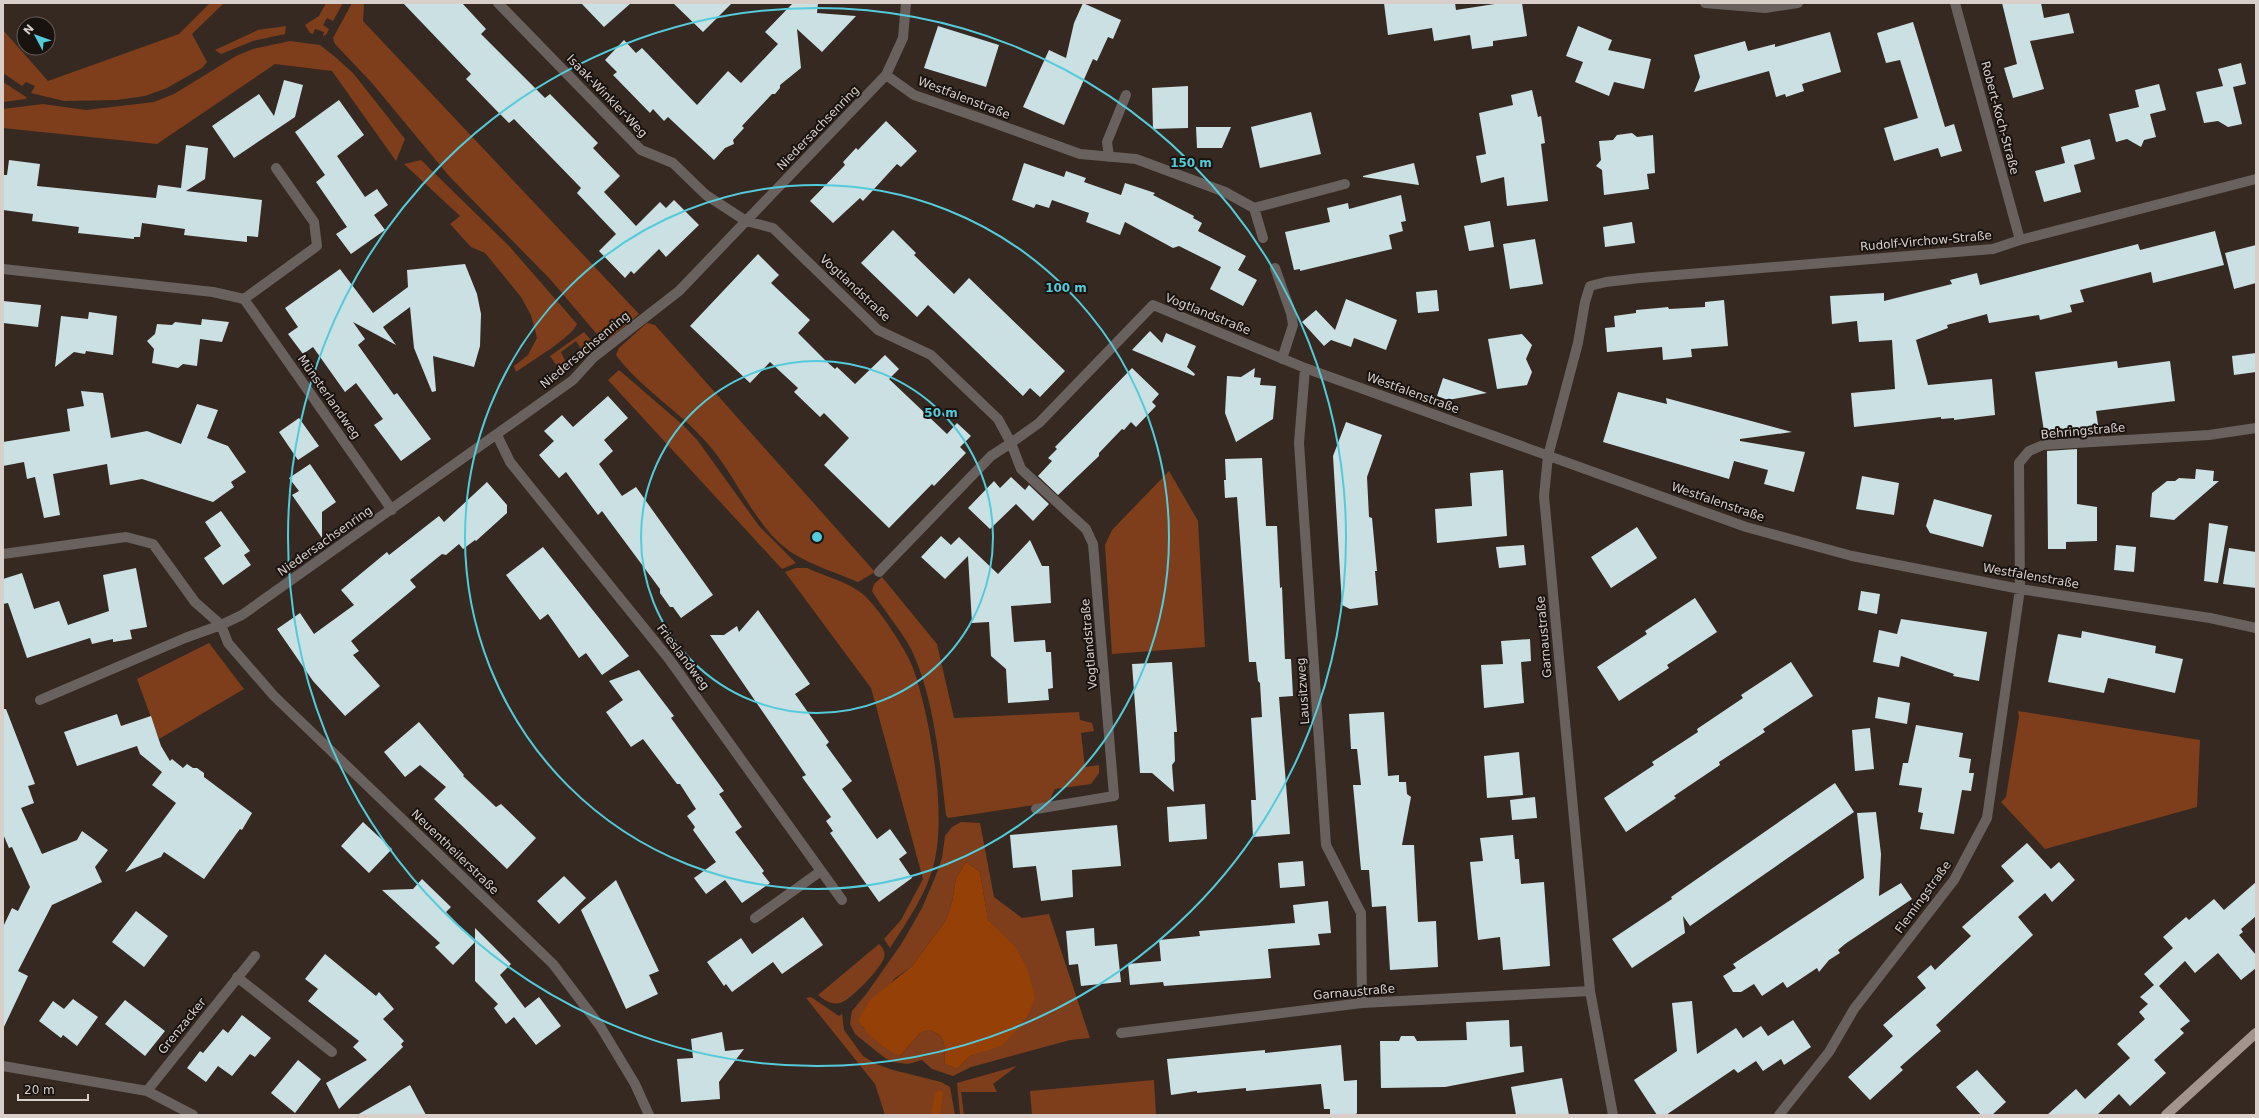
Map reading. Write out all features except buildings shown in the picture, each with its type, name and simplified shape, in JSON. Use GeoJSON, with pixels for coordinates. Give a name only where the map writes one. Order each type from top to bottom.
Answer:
{"type":"FeatureCollection","features":[{"type":"Feature","properties":{"kind":"main road"},"geometry":{"type":"LineString","coordinates":[[2166,1115],[2256,1032]]}},
{"type":"Feature","properties":{"kind":"street","name":"Isaak-Winkler-Weg"},"geometry":{"type":"LineString","coordinates":[[498,3],[641,150],[673,163],[706,195],[746,221]]}},
{"type":"Feature","properties":{"kind":"street"},"geometry":{"type":"LineString","coordinates":[[886,75],[903,38],[906,3]]}},
{"type":"Feature","properties":{"kind":"street"},"geometry":{"type":"LineString","coordinates":[[1705,3],[1765,8],[1798,3]]}},
{"type":"Feature","properties":{"kind":"street","name":"Robert-Koch-Straße"},"geometry":{"type":"LineString","coordinates":[[1955,3],[2020,240]]}},
{"type":"Feature","properties":{"kind":"street","name":"Niedersachsenring"},"geometry":{"type":"LineString","coordinates":[[40,700],[242,615],[392,510],[573,380],[594,357],[679,291],[886,75]]}},
{"type":"Feature","properties":{"kind":"street","name":"Westfalenstraße"},"geometry":{"type":"LineString","coordinates":[[886,75],[921,97],[1080,154],[1136,159],[1225,192],[1254,208]]}},
{"type":"Feature","properties":{"kind":"street"},"geometry":{"type":"LineString","coordinates":[[1108,157],[1107,142],[1126,95]]}},
{"type":"Feature","properties":{"kind":"street"},"geometry":{"type":"LineString","coordinates":[[3,269],[213,292],[244,299],[317,246],[314,222],[276,168]]}},
{"type":"Feature","properties":{"kind":"street","name":"Rudolf-Virchow-Straße"},"geometry":{"type":"LineString","coordinates":[[1590,286],[1606,282],[1640,278],[1993,250],[2020,240],[2256,180]]}},
{"type":"Feature","properties":{"kind":"street"},"geometry":{"type":"LineString","coordinates":[[1263,238],[1254,208],[1345,184]]}},
{"type":"Feature","properties":{"kind":"street","name":"Vogtlandstraße"},"geometry":{"type":"LineString","coordinates":[[746,221],[773,228],[878,330],[931,355],[998,419],[1011,443],[1021,469],[1086,529],[1093,544],[1114,796],[1036,809]]}},
{"type":"Feature","properties":{"kind":"street"},"geometry":{"type":"LineString","coordinates":[[1275,268],[1291,313],[1293,325],[1282,358]]}},
{"type":"Feature","properties":{"kind":"street","name":"Garnaustraße"},"geometry":{"type":"LineString","coordinates":[[1590,286],[1584,302],[1578,343],[1548,456],[1544,496],[1590,991],[1613,1115]]}},
{"type":"Feature","properties":{"kind":"street","name":"Münsterlandweg"},"geometry":{"type":"LineString","coordinates":[[244,299],[392,510]]}},
{"type":"Feature","properties":{"kind":"street","name":"Vogtlandstraße"},"geometry":{"type":"LineString","coordinates":[[879,572],[991,456],[1039,423],[1153,305],[1282,358]]}},
{"type":"Feature","properties":{"kind":"street","name":"Westfalenstraße"},"geometry":{"type":"LineString","coordinates":[[1282,358],[1305,368],[1746,527],[1852,556],[2020,588],[2210,618],[2256,628]]}},
{"type":"Feature","properties":{"kind":"street","name":"Lausitzweg"},"geometry":{"type":"LineString","coordinates":[[1305,368],[1299,443],[1326,845],[1361,913],[1362,1003]]}},
{"type":"Feature","properties":{"kind":"street","name":"Behringstraße"},"geometry":{"type":"LineString","coordinates":[[2020,588],[2019,464],[2029,451],[2043,445],[2210,435],[2256,428]]}},
{"type":"Feature","properties":{"kind":"street","name":"Frieslandweg"},"geometry":{"type":"LineString","coordinates":[[497,435],[510,462],[669,658],[842,900]]}},
{"type":"Feature","properties":{"kind":"street"},"geometry":{"type":"LineString","coordinates":[[3,554],[126,537],[153,544],[195,602],[221,625]]}},
{"type":"Feature","properties":{"kind":"street","name":"Flemingstraße"},"geometry":{"type":"LineString","coordinates":[[1779,1115],[1829,1052],[1854,1010],[1954,880],[1987,818],[2020,588]]}},
{"type":"Feature","properties":{"kind":"street","name":"Neuentheilerstraße"},"geometry":{"type":"LineString","coordinates":[[221,625],[228,643],[274,696],[553,964],[600,1026],[635,1084],[649,1115]]}},
{"type":"Feature","properties":{"kind":"street"},"geometry":{"type":"LineString","coordinates":[[755,918],[821,871]]}},
{"type":"Feature","properties":{"kind":"street","name":"Grenzacker"},"geometry":{"type":"LineString","coordinates":[[147,1091],[255,956]]}},
{"type":"Feature","properties":{"kind":"street"},"geometry":{"type":"LineString","coordinates":[[237,977],[332,1052]]}},
{"type":"Feature","properties":{"kind":"street","name":"Garnaustraße"},"geometry":{"type":"LineString","coordinates":[[1121,1033],[1362,1003],[1590,991]]}},
{"type":"Feature","properties":{"kind":"street"},"geometry":{"type":"LineString","coordinates":[[3,1066],[147,1091],[193,1115]]}},
{"type":"Feature","properties":{"kind":"shaded area"},"geometry":{"type":"Polygon","coordinates":[[[210,3],[224,3],[192,34],[207,62],[202,68],[167,88],[145,96],[117,100],[64,101],[31,93],[35,86],[26,82],[22,86],[3,73],[3,30],[16,45],[16,56],[26,56],[48,81],[179,34],[210,3]]]}},
{"type":"Feature","properties":{"kind":"shaded area"},"geometry":{"type":"Polygon","coordinates":[[[326,3],[343,3],[333,21],[327,18],[323,25],[329,29],[326,35],[323,36],[324,32],[315,29],[313,34],[310,33],[305,25],[319,16],[326,3]]]}},
{"type":"Feature","properties":{"kind":"shaded area"},"geometry":{"type":"Polygon","coordinates":[[[352,3],[364,3],[363,21],[639,314],[609,339],[601,339],[550,279],[449,176],[372,83],[335,44],[333,38],[352,3]]]}},
{"type":"Feature","properties":{"kind":"shaded area"},"geometry":{"type":"Polygon","coordinates":[[[286,26],[285,34],[253,41],[221,54],[215,50],[258,30],[286,26]]]}},
{"type":"Feature","properties":{"kind":"shaded area"},"geometry":{"type":"Polygon","coordinates":[[[290,41],[320,45],[353,73],[405,139],[396,161],[332,71],[275,64],[157,144],[3,128],[3,109],[43,104],[86,110],[154,102],[174,94],[236,56],[253,49],[290,41]]]}},
{"type":"Feature","properties":{"kind":"shaded area"},"geometry":{"type":"Polygon","coordinates":[[[3,82],[26,97],[26,99],[3,102],[3,82]]]}},
{"type":"Feature","properties":{"kind":"shaded area"},"geometry":{"type":"Polygon","coordinates":[[[421,160],[509,246],[577,324],[567,336],[516,372],[514,366],[528,355],[537,338],[531,315],[521,297],[485,253],[471,247],[450,224],[460,216],[404,164],[421,160]]]}},
{"type":"Feature","properties":{"kind":"shaded area"},"geometry":{"type":"Polygon","coordinates":[[[647,323],[655,325],[875,572],[858,582],[818,566],[794,554],[768,531],[719,457],[708,444],[685,421],[637,379],[616,355],[619,348],[647,323]]]}},
{"type":"Feature","properties":{"kind":"shaded area"},"geometry":{"type":"Polygon","coordinates":[[[584,332],[595,345],[593,351],[583,352],[576,341],[561,352],[566,363],[557,366],[550,356],[584,332]]]}},
{"type":"Feature","properties":{"kind":"shaded area"},"geometry":{"type":"Polygon","coordinates":[[[619,370],[684,426],[698,441],[759,526],[796,563],[782,569],[608,380],[619,370]]]}},
{"type":"Feature","properties":{"kind":"shaded area"},"geometry":{"type":"Polygon","coordinates":[[[1169,471],[1198,521],[1205,647],[1112,654],[1105,545],[1112,530],[1169,471]]]}},
{"type":"Feature","properties":{"kind":"shaded area"},"geometry":{"type":"Polygon","coordinates":[[[796,568],[807,568],[851,586],[870,601],[892,630],[910,660],[925,711],[937,790],[939,815],[938,839],[935,859],[928,883],[890,948],[884,939],[901,920],[923,879],[871,688],[785,572],[796,568]]]}},
{"type":"Feature","properties":{"kind":"shaded area"},"geometry":{"type":"Polygon","coordinates":[[[882,577],[937,644],[954,718],[1079,712],[1080,720],[1092,723],[1094,731],[1081,733],[1085,767],[1099,765],[1099,773],[1091,784],[1055,789],[1048,803],[948,818],[946,815],[931,709],[919,668],[907,641],[872,591],[874,584],[882,577]]]}},
{"type":"Feature","properties":{"kind":"shaded area"},"geometry":{"type":"Polygon","coordinates":[[[209,643],[244,689],[159,739],[137,679],[209,643]]]}},
{"type":"Feature","properties":{"kind":"shaded area"},"geometry":{"type":"Polygon","coordinates":[[[2018,711],[2200,740],[2197,807],[2045,849],[2001,802],[2006,797],[2019,717],[2018,711]]]}},
{"type":"Feature","properties":{"kind":"shaded area"},"geometry":{"type":"Polygon","coordinates":[[[961,822],[980,823],[994,897],[1022,918],[1049,914],[1090,1038],[1070,1040],[971,1067],[953,1076],[932,1069],[922,1060],[908,1064],[893,1062],[885,1058],[855,1034],[850,1024],[852,1011],[867,993],[902,943],[922,908],[942,858],[945,836],[952,827],[961,822]],[[966,862],[956,878],[952,902],[946,920],[912,966],[894,979],[862,1027],[900,1056],[920,1033],[929,1030],[939,1035],[944,1043],[945,1064],[957,1069],[970,1056],[984,1051],[995,928],[988,920],[980,872],[966,862]]]}},
{"type":"Feature","properties":{"kind":"shaded area"},"geometry":{"type":"Polygon","coordinates":[[[966,862],[980,872],[988,920],[1015,947],[1027,968],[1035,998],[1029,1013],[1014,1033],[1001,1046],[970,1056],[957,1069],[945,1064],[944,1043],[935,1032],[929,1030],[920,1033],[900,1056],[888,1050],[876,1041],[858,1020],[870,1000],[912,966],[946,920],[952,902],[956,878],[966,862]]]}},
{"type":"Feature","properties":{"kind":"shaded area"},"geometry":{"type":"Polygon","coordinates":[[[879,944],[885,954],[884,958],[865,984],[851,996],[845,1001],[834,1003],[828,1002],[818,995],[879,944]]]}},
{"type":"Feature","properties":{"kind":"shaded area"},"geometry":{"type":"Polygon","coordinates":[[[811,997],[839,1016],[842,1014],[844,1030],[863,1056],[876,1064],[893,1070],[941,1082],[950,1087],[955,1115],[885,1115],[875,1084],[806,998],[811,997]]]}},
{"type":"Feature","properties":{"kind":"shaded area"},"geometry":{"type":"Polygon","coordinates":[[[1017,1066],[993,1084],[997,1092],[961,1092],[964,1115],[960,1115],[957,1083],[1017,1066]]]}},
{"type":"Feature","properties":{"kind":"shaded area"},"geometry":{"type":"Polygon","coordinates":[[[1154,1080],[1156,1115],[1032,1115],[1030,1091],[1154,1080]]]}},
{"type":"Feature","properties":{"kind":"shaded area"},"geometry":{"type":"Polygon","coordinates":[[[939,1090],[943,1092],[940,1115],[931,1115],[935,1094],[939,1090]]]}}]}
